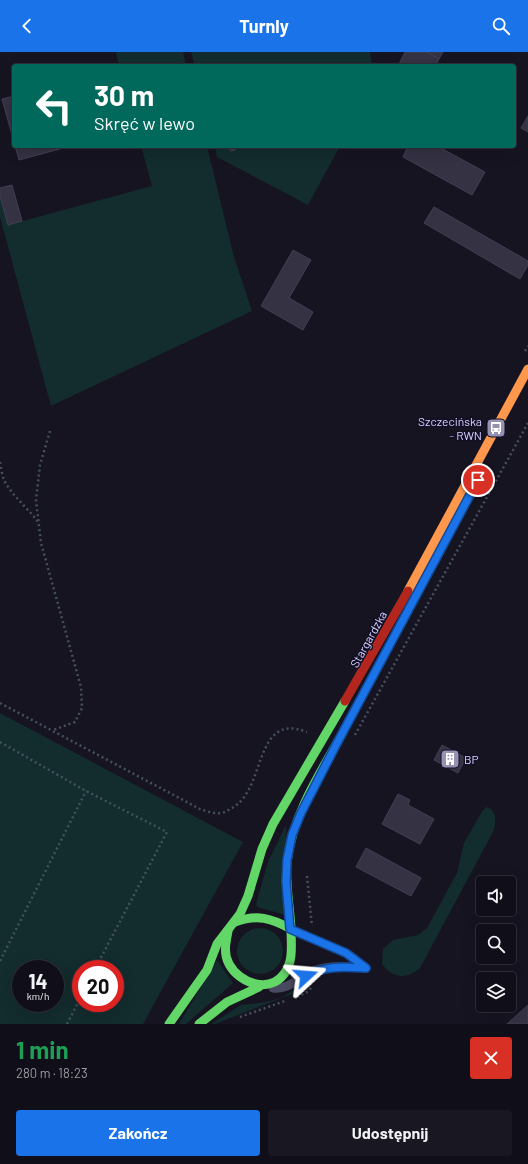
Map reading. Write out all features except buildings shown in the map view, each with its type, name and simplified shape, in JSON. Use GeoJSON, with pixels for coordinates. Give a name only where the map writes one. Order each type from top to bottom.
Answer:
{"type":"FeatureCollection","features":[{"type":"Feature","properties":{"kind":"main road","name":"Stargardzka"},"geometry":{"type":"LineString","coordinates":[[261,987],[239,978],[228,964],[224,947],[232,925],[248,896],[262,849],[273,824],[391,623],[528,369]]}},
{"type":"Feature","properties":{"kind":"main road"},"geometry":{"type":"LineString","coordinates":[[410,606],[486,468]]}},
{"type":"Feature","properties":{"kind":"main road"},"geometry":{"type":"LineString","coordinates":[[198,1024],[226,1001],[279,980],[290,964],[292,956],[286,882],[287,860],[292,835],[301,813],[343,731]]}},
{"type":"Feature","properties":{"kind":"main road"},"geometry":{"type":"LineString","coordinates":[[232,925],[253,916],[260,916],[276,921],[290,929]]}},
{"type":"Feature","properties":{"kind":"main road","name":"Stargardzka"},"geometry":{"type":"LineString","coordinates":[[169,1024],[207,970],[217,944],[232,925]]}},
{"type":"Feature","properties":{"kind":"lane"},"geometry":{"type":"LineString","coordinates":[[261,987],[286,988],[316,970],[339,967],[366,968],[346,953],[290,929]]}},
{"type":"Feature","properties":{"kind":"path"},"geometry":{"type":"LineString","coordinates":[[354,736],[508,457],[528,424]]}},
{"type":"Feature","properties":{"kind":"path"},"geometry":{"type":"LineString","coordinates":[[50,431],[39,472],[36,500],[41,543],[81,687],[82,708],[75,722],[53,730]]}},
{"type":"Feature","properties":{"kind":"path"},"geometry":{"type":"LineString","coordinates":[[0,462],[4,480],[13,493],[39,522]]}},
{"type":"Feature","properties":{"kind":"path"},"geometry":{"type":"LineString","coordinates":[[0,703],[200,809],[222,814],[241,804],[272,737],[281,729],[293,727],[300,729],[322,741]]}},
{"type":"Feature","properties":{"kind":"path"},"geometry":{"type":"LineString","coordinates":[[0,742],[86,791],[167,832],[100,960]]}},
{"type":"Feature","properties":{"kind":"path"},"geometry":{"type":"LineString","coordinates":[[0,961],[86,791]]}},
{"type":"Feature","properties":{"kind":"path"},"geometry":{"type":"LineString","coordinates":[[67,1024],[73,1012]]}},
{"type":"Feature","properties":{"kind":"green space"},"geometry":{"type":"Polygon","coordinates":[[[116,52],[183,52],[186,64],[119,64],[116,52]]]}},
{"type":"Feature","properties":{"kind":"green space"},"geometry":{"type":"Polygon","coordinates":[[[191,52],[370,52],[372,64],[194,64],[191,52]]]}},
{"type":"Feature","properties":{"kind":"green space"},"geometry":{"type":"Polygon","coordinates":[[[142,148],[207,148],[234,257],[252,311],[51,406],[0,217],[0,197],[8,225],[152,186],[142,148]]]}},
{"type":"Feature","properties":{"kind":"green space"},"geometry":{"type":"Polygon","coordinates":[[[215,148],[339,148],[308,205],[217,157],[215,148]]]}},
{"type":"Feature","properties":{"kind":"green space"},"geometry":{"type":"Polygon","coordinates":[[[0,713],[243,842],[143,1024],[0,1024],[0,713]]]}},
{"type":"Feature","properties":{"kind":"green space"},"geometry":{"type":"Polygon","coordinates":[[[487,807],[493,811],[494,814],[494,830],[420,968],[415,972],[404,976],[395,975],[386,969],[382,964],[383,949],[393,940],[418,935],[427,928],[457,873],[464,843],[483,810],[487,807]]]}},
{"type":"Feature","properties":{"kind":"green space"},"geometry":{"type":"Polygon","coordinates":[[[286,825],[285,915],[257,907],[256,904],[268,862],[286,825]]]}},
{"type":"Feature","properties":{"kind":"green space"},"geometry":{"type":"Polygon","coordinates":[[[260,928],[273,932],[279,938],[283,951],[279,964],[273,970],[260,974],[247,970],[241,964],[237,951],[241,938],[247,932],[260,928]]]}},
{"type":"Feature","properties":{"kind":"green space"},"geometry":{"type":"Polygon","coordinates":[[[217,960],[233,983],[186,1024],[179,1024],[217,960]]]}},
{"type":"Feature","properties":{"kind":"green space"},"geometry":{"type":"Polygon","coordinates":[[[312,978],[306,987],[300,991],[215,1024],[211,1024],[241,1005],[266,1002],[281,998],[312,978]]]}},
{"type":"Feature","properties":{"kind":"traffic: fast"},"geometry":{"type":"LineString","coordinates":[[169,1024],[207,970],[217,944],[240,914],[248,896],[262,849],[273,824],[345,701]]}},
{"type":"Feature","properties":{"kind":"traffic: fast"},"geometry":{"type":"LineString","coordinates":[[291,929],[287,879],[287,862],[290,846],[294,830],[306,799],[338,741]]}},
{"type":"Feature","properties":{"kind":"traffic: fast"},"geometry":{"type":"LineString","coordinates":[[228,931],[226,948],[227,960],[234,971],[240,976],[247,981],[263,985],[270,984],[278,980],[284,974],[291,958],[291,929],[277,922],[264,918],[250,918],[235,922]]}},
{"type":"Feature","properties":{"kind":"traffic: fast"},"geometry":{"type":"LineString","coordinates":[[199,1024],[227,1002],[259,987]]}},
{"type":"Feature","properties":{"kind":"traffic: slow"},"geometry":{"type":"LineString","coordinates":[[408,591],[528,369]]}},
{"type":"Feature","properties":{"kind":"traffic: jam"},"geometry":{"type":"LineString","coordinates":[[345,701],[408,591]]}},
{"type":"Feature","properties":{"kind":"place","name":"Szczecińska - RWN"},"geometry":{"type":"Point","coordinates":[496,428]}},
{"type":"Feature","properties":{"kind":"place","name":"BP"},"geometry":{"type":"Point","coordinates":[450,759]}},
{"type":"Feature","properties":{"kind":"route"},"geometry":{"type":"LineString","coordinates":[[306,976],[316,970],[339,967],[366,968],[346,953],[290,929],[286,882],[287,860],[292,835],[301,813],[336,745],[478,480]]}}]}
